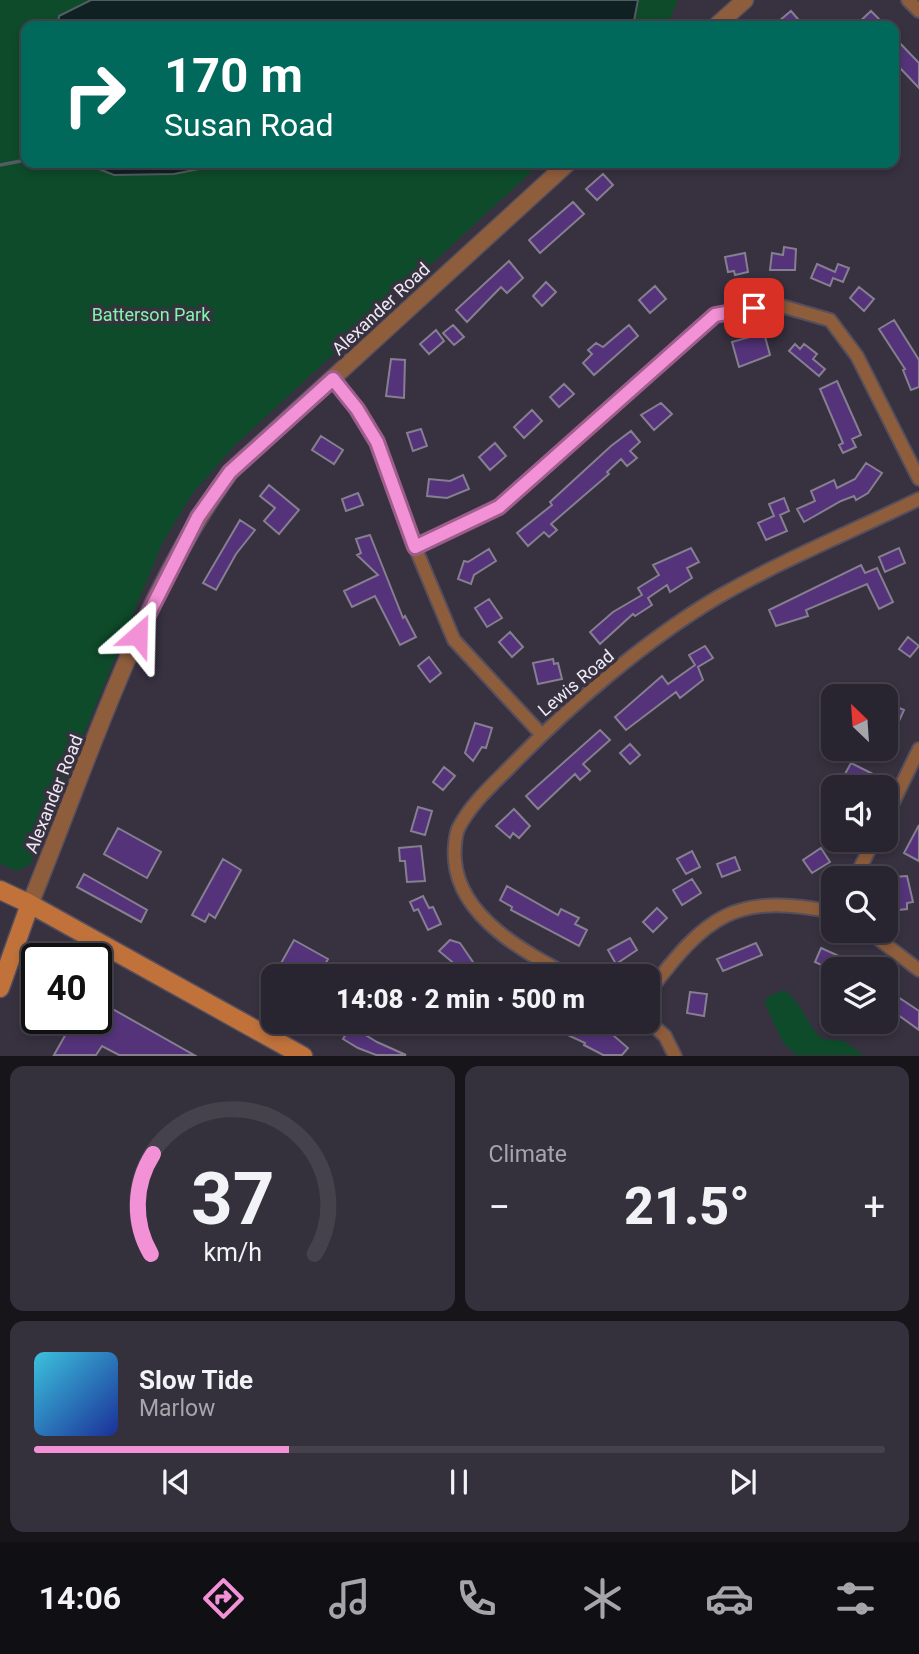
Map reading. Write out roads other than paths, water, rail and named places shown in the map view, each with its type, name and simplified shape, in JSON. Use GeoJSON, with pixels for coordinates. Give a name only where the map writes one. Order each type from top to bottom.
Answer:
{"type":"FeatureCollection","features":[{"type":"Feature","properties":{"kind":"main road"},"geometry":{"type":"LineString","coordinates":[[0,890],[303,1055]]}},
{"type":"Feature","properties":{"kind":"main road"},"geometry":{"type":"LineString","coordinates":[[0,988],[30,904]]}},
{"type":"Feature","properties":{"kind":"street"},"geometry":{"type":"LineString","coordinates":[[722,21],[745,0]]}},
{"type":"Feature","properties":{"kind":"street"},"geometry":{"type":"LineString","coordinates":[[908,0],[919,11]]}},
{"type":"Feature","properties":{"kind":"street","name":"Alexander Road"},"geometry":{"type":"LineString","coordinates":[[30,904],[138,635],[198,517],[230,472],[563,168]]}},
{"type":"Feature","properties":{"kind":"street"},"geometry":{"type":"LineString","coordinates":[[415,547],[499,507],[715,315],[774,304],[830,320],[858,356],[919,479]]}},
{"type":"Feature","properties":{"kind":"street"},"geometry":{"type":"LineString","coordinates":[[333,379],[357,409],[377,442],[415,547],[454,639],[542,735]]}},
{"type":"Feature","properties":{"kind":"street","name":"Lewis Road"},"geometry":{"type":"LineString","coordinates":[[546,964],[516,949],[494,929],[467,896],[454,862],[457,831],[478,800],[542,735],[685,617],[722,595],[919,499]]}},
{"type":"Feature","properties":{"kind":"street"},"geometry":{"type":"LineString","coordinates":[[898,792],[919,749]]}},
{"type":"Feature","properties":{"kind":"street"},"geometry":{"type":"LineString","coordinates":[[660,977],[676,956],[712,921],[747,906],[778,904],[821,910]]}},
{"type":"Feature","properties":{"kind":"street"},"geometry":{"type":"LineString","coordinates":[[884,943],[919,970]]}},
{"type":"Feature","properties":{"kind":"street"},"geometry":{"type":"LineString","coordinates":[[660,1032],[675,1055]]}},
{"type":"Feature","properties":{"kind":"waterway"},"geometry":{"type":"LineString","coordinates":[[0,165],[21,161]]}},
{"type":"Feature","properties":{"kind":"park label","name":"Batterson Park"},"geometry":{"type":"Point","coordinates":[151,315]}}]}
